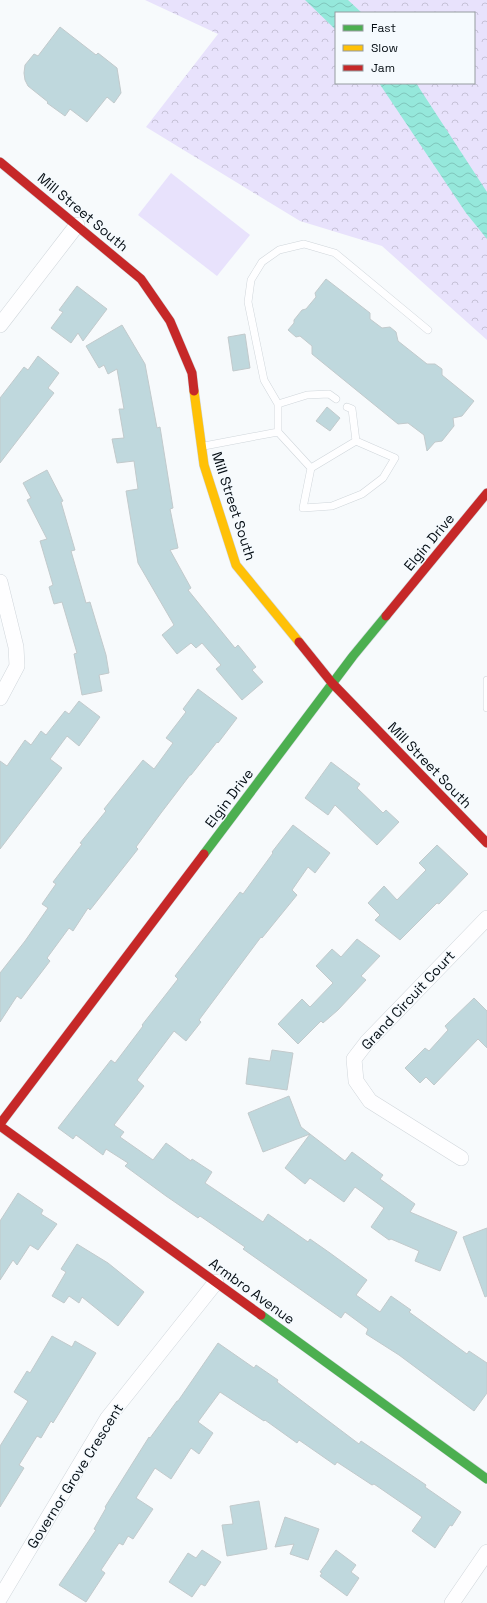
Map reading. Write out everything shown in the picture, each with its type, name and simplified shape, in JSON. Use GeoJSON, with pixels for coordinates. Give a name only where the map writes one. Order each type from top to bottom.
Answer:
{"type":"FeatureCollection","features":[{"type":"Feature","properties":{"kind":"street","name":"Mill Street South"},"geometry":{"type":"LineString","coordinates":[[0,162],[141,279],[170,321],[192,373],[204,465],[236,565],[332,683],[487,843]]}},
{"type":"Feature","properties":{"kind":"street"},"geometry":{"type":"LineString","coordinates":[[0,325],[77,225]]}},
{"type":"Feature","properties":{"kind":"street","name":"Elgin Drive"},"geometry":{"type":"LineString","coordinates":[[0,1125],[332,683],[487,494]]}},
{"type":"Feature","properties":{"kind":"street"},"geometry":{"type":"LineString","coordinates":[[0,582],[16,647],[17,666],[0,698]]}},
{"type":"Feature","properties":{"kind":"street","name":"Grand Circuit Court"},"geometry":{"type":"LineString","coordinates":[[461,1158],[370,1101],[356,1081],[354,1059],[366,1042],[487,918]]}},
{"type":"Feature","properties":{"kind":"street","name":"Armbro Avenue"},"geometry":{"type":"LineString","coordinates":[[0,1125],[487,1479]]}},
{"type":"Feature","properties":{"kind":"street","name":"Governor Grove Crescent"},"geometry":{"type":"LineString","coordinates":[[0,1598],[107,1419],[216,1282]]}},
{"type":"Feature","properties":{"kind":"street"},"geometry":{"type":"LineString","coordinates":[[452,1603],[487,1552]]}},
{"type":"Feature","properties":{"kind":"lane"},"geometry":{"type":"LineString","coordinates":[[311,468],[278,432],[278,404],[264,380],[248,302],[251,280],[262,262],[279,250],[304,244],[335,253],[428,330]]}},
{"type":"Feature","properties":{"kind":"lane"},"geometry":{"type":"LineString","coordinates":[[278,404],[307,395],[329,394],[336,399]]}},
{"type":"Feature","properties":{"kind":"lane"},"geometry":{"type":"LineString","coordinates":[[347,407],[352,409],[356,441]]}},
{"type":"Feature","properties":{"kind":"lane"},"geometry":{"type":"LineString","coordinates":[[202,447],[278,432]]}},
{"type":"Feature","properties":{"kind":"lane"},"geometry":{"type":"LineString","coordinates":[[356,441],[395,458],[383,478],[362,494],[332,506],[303,508],[311,468],[356,441]]}},
{"type":"Feature","properties":{"kind":"lane"},"geometry":{"type":"LineString","coordinates":[[487,680],[487,708]]}},
{"type":"Feature","properties":{"kind":"green space"},"geometry":{"type":"Polygon","coordinates":[[[145,0],[487,0],[487,340],[382,246],[300,221],[146,127],[218,34],[145,0]]]}},
{"type":"Feature","properties":{"kind":"green space"},"geometry":{"type":"Polygon","coordinates":[[[171,173],[250,235],[217,276],[138,215],[171,173]]]}},
{"type":"Feature","properties":{"kind":"water"},"geometry":{"type":"Polygon","coordinates":[[[305,0],[348,0],[361,12],[335,12],[335,29],[305,0]]]}},
{"type":"Feature","properties":{"kind":"water"},"geometry":{"type":"Polygon","coordinates":[[[380,84],[417,84],[487,192],[487,239],[466,213],[380,84]]]}},
{"type":"Feature","properties":{"kind":"building"},"geometry":{"type":"Polygon","coordinates":[[[60,27],[96,55],[98,53],[117,68],[121,93],[114,103],[107,97],[87,122],[70,109],[65,116],[47,103],[48,102],[28,86],[25,80],[25,65],[34,54],[38,56],[60,27]]]}},
{"type":"Feature","properties":{"kind":"building"},"geometry":{"type":"Polygon","coordinates":[[[326,279],[370,313],[370,319],[382,328],[390,327],[396,332],[398,341],[427,364],[435,364],[442,369],[442,375],[474,401],[462,416],[453,418],[454,426],[442,441],[435,442],[427,451],[424,435],[408,423],[398,424],[312,354],[312,346],[300,336],[296,337],[288,330],[302,310],[306,309],[316,297],[315,293],[326,279]]]}},
{"type":"Feature","properties":{"kind":"building"},"geometry":{"type":"Polygon","coordinates":[[[77,286],[107,309],[83,341],[78,333],[71,343],[51,328],[63,312],[59,310],[77,286]]]}},
{"type":"Feature","properties":{"kind":"building"},"geometry":{"type":"Polygon","coordinates":[[[122,325],[145,364],[157,428],[160,427],[173,508],[170,509],[178,548],[170,550],[191,588],[188,590],[235,648],[238,645],[256,667],[252,670],[263,682],[242,700],[216,669],[221,665],[202,643],[196,648],[191,643],[177,654],[162,635],[174,625],[138,563],[126,491],[138,489],[134,461],[117,463],[112,439],[124,438],[119,409],[124,409],[117,369],[108,374],[104,365],[99,368],[86,346],[122,325]]]}},
{"type":"Feature","properties":{"kind":"building"},"geometry":{"type":"Polygon","coordinates":[[[245,334],[250,368],[233,371],[228,337],[245,334]]]}},
{"type":"Feature","properties":{"kind":"building"},"geometry":{"type":"Polygon","coordinates":[[[38,356],[59,373],[48,388],[54,393],[0,463],[0,398],[24,367],[28,370],[38,356]]]}},
{"type":"Feature","properties":{"kind":"building"},"geometry":{"type":"Polygon","coordinates":[[[327,407],[340,418],[330,431],[316,421],[327,407]]]}},
{"type":"Feature","properties":{"kind":"building"},"geometry":{"type":"Polygon","coordinates":[[[47,470],[63,501],[61,502],[75,550],[71,551],[86,603],[90,602],[106,655],[109,673],[99,675],[102,691],[82,695],[74,654],[77,653],[62,602],[54,604],[49,587],[53,585],[40,541],[47,539],[27,500],[31,498],[23,483],[47,470]]]}},
{"type":"Feature","properties":{"kind":"building"},"geometry":{"type":"Polygon","coordinates":[[[198,689],[237,718],[218,743],[217,742],[190,775],[136,847],[138,849],[90,910],[88,908],[73,931],[69,928],[47,958],[50,961],[21,999],[17,996],[0,1022],[0,973],[48,908],[42,904],[56,884],[53,882],[82,844],[80,843],[106,811],[104,809],[143,760],[154,769],[173,743],[166,738],[186,712],[183,709],[198,689]]]}},
{"type":"Feature","properties":{"kind":"building"},"geometry":{"type":"Polygon","coordinates":[[[79,701],[100,717],[79,746],[67,736],[50,759],[62,768],[0,849],[0,761],[7,766],[25,740],[31,745],[41,731],[46,735],[65,711],[69,714],[79,701]]]}},
{"type":"Feature","properties":{"kind":"building"},"geometry":{"type":"Polygon","coordinates":[[[331,762],[360,784],[357,788],[383,813],[386,810],[399,822],[377,845],[335,805],[328,815],[305,798],[331,762]]]}},
{"type":"Feature","properties":{"kind":"building"},"geometry":{"type":"Polygon","coordinates":[[[293,825],[330,853],[315,873],[308,867],[292,890],[297,895],[262,938],[261,937],[199,1020],[201,1022],[186,1041],[174,1031],[137,1080],[144,1086],[114,1125],[124,1132],[120,1137],[153,1160],[166,1143],[191,1161],[192,1159],[212,1172],[205,1183],[263,1222],[268,1214],[308,1242],[310,1239],[330,1253],[367,1280],[356,1295],[380,1312],[391,1296],[411,1310],[409,1312],[467,1354],[469,1351],[487,1363],[487,1393],[474,1411],[399,1355],[366,1334],[368,1329],[345,1312],[341,1318],[243,1249],[245,1247],[200,1216],[198,1218],[166,1196],[125,1166],[128,1163],[106,1149],[103,1155],[76,1135],[73,1139],[58,1128],[111,1060],[115,1063],[178,979],[175,976],[240,892],[243,894],[293,825]]]}},
{"type":"Feature","properties":{"kind":"building"},"geometry":{"type":"Polygon","coordinates":[[[437,845],[468,874],[439,904],[437,903],[400,940],[375,920],[380,915],[368,903],[384,886],[397,900],[426,870],[419,863],[437,845]]]}},
{"type":"Feature","properties":{"kind":"building"},"geometry":{"type":"Polygon","coordinates":[[[357,939],[380,956],[361,976],[366,980],[338,1010],[323,1023],[321,1021],[298,1044],[278,1024],[302,999],[310,1007],[333,983],[316,966],[332,949],[341,957],[357,939]]]}},
{"type":"Feature","properties":{"kind":"building"},"geometry":{"type":"Polygon","coordinates":[[[474,998],[487,1011],[487,1048],[478,1039],[434,1085],[426,1077],[420,1083],[405,1068],[425,1048],[429,1051],[448,1030],[445,1026],[474,998]]]}},
{"type":"Feature","properties":{"kind":"building"},"geometry":{"type":"Polygon","coordinates":[[[272,1050],[293,1053],[287,1090],[246,1084],[249,1058],[270,1061],[272,1050]]]}},
{"type":"Feature","properties":{"kind":"building"},"geometry":{"type":"Polygon","coordinates":[[[289,1096],[301,1127],[310,1134],[263,1152],[248,1113],[289,1096]]]}},
{"type":"Feature","properties":{"kind":"building"},"geometry":{"type":"Polygon","coordinates":[[[310,1134],[345,1161],[352,1152],[383,1175],[380,1179],[415,1204],[410,1212],[457,1232],[440,1271],[415,1261],[419,1251],[391,1239],[389,1240],[371,1227],[384,1208],[355,1187],[344,1202],[310,1178],[305,1184],[285,1168],[310,1134]]]}},
{"type":"Feature","properties":{"kind":"building"},"geometry":{"type":"Polygon","coordinates":[[[18,1193],[43,1210],[41,1214],[57,1224],[38,1250],[30,1245],[17,1265],[13,1260],[0,1280],[0,1221],[18,1193]]]}},
{"type":"Feature","properties":{"kind":"building"},"geometry":{"type":"Polygon","coordinates":[[[487,1228],[487,1296],[485,1297],[463,1237],[487,1228]]]}},
{"type":"Feature","properties":{"kind":"building"},"geometry":{"type":"Polygon","coordinates":[[[77,1244],[108,1263],[144,1292],[118,1326],[82,1297],[79,1303],[69,1296],[64,1303],[52,1296],[66,1272],[61,1269],[77,1244]]]}},
{"type":"Feature","properties":{"kind":"building"},"geometry":{"type":"Polygon","coordinates":[[[52,1336],[72,1347],[75,1341],[96,1353],[53,1423],[51,1421],[41,1438],[37,1436],[19,1465],[24,1468],[0,1507],[0,1446],[28,1401],[14,1392],[27,1371],[30,1373],[52,1336]]]}},
{"type":"Feature","properties":{"kind":"building"},"geometry":{"type":"Polygon","coordinates":[[[218,1343],[254,1368],[256,1365],[278,1380],[277,1382],[359,1444],[361,1441],[426,1485],[425,1487],[461,1512],[452,1526],[450,1525],[435,1548],[412,1531],[422,1517],[374,1484],[372,1485],[337,1462],[335,1465],[299,1440],[297,1443],[265,1420],[264,1421],[220,1392],[198,1422],[213,1433],[199,1454],[191,1448],[171,1479],[155,1468],[136,1498],[153,1509],[133,1539],[128,1536],[123,1545],[119,1543],[101,1570],[105,1573],[86,1602],[59,1585],[96,1530],[94,1529],[106,1508],[105,1507],[149,1437],[150,1438],[178,1401],[218,1343]]]}},
{"type":"Feature","properties":{"kind":"building"},"geometry":{"type":"Polygon","coordinates":[[[259,1501],[267,1549],[227,1556],[222,1525],[233,1524],[230,1506],[259,1501]]]}},
{"type":"Feature","properties":{"kind":"building"},"geometry":{"type":"Polygon","coordinates":[[[285,1517],[319,1529],[308,1560],[290,1554],[294,1544],[275,1547],[285,1517]]]}},
{"type":"Feature","properties":{"kind":"building"},"geometry":{"type":"Polygon","coordinates":[[[202,1550],[221,1562],[205,1586],[201,1584],[192,1597],[169,1582],[188,1553],[196,1558],[202,1550]]]}},
{"type":"Feature","properties":{"kind":"building"},"geometry":{"type":"Polygon","coordinates":[[[336,1550],[356,1565],[351,1572],[359,1578],[347,1596],[320,1576],[322,1573],[320,1572],[336,1550]]]}},
{"type":"Feature","properties":{"kind":"traffic: fast"},"geometry":{"type":"LineString","coordinates":[[204,854],[353,656],[386,616]]}},
{"type":"Feature","properties":{"kind":"traffic: fast"},"geometry":{"type":"LineString","coordinates":[[261,1315],[487,1479]]}},
{"type":"Feature","properties":{"kind":"traffic: slow"},"geometry":{"type":"LineString","coordinates":[[194,391],[204,465],[236,565],[299,642]]}},
{"type":"Feature","properties":{"kind":"traffic: jam"},"geometry":{"type":"LineString","coordinates":[[0,162],[141,279],[170,321],[192,373],[194,391]]}},
{"type":"Feature","properties":{"kind":"traffic: jam"},"geometry":{"type":"LineString","coordinates":[[386,616],[487,493]]}},
{"type":"Feature","properties":{"kind":"traffic: jam"},"geometry":{"type":"LineString","coordinates":[[299,642],[332,683],[487,843]]}},
{"type":"Feature","properties":{"kind":"traffic: jam"},"geometry":{"type":"LineString","coordinates":[[0,1124],[204,854]]}},
{"type":"Feature","properties":{"kind":"traffic: jam"},"geometry":{"type":"LineString","coordinates":[[0,1126],[261,1315]]}}]}
